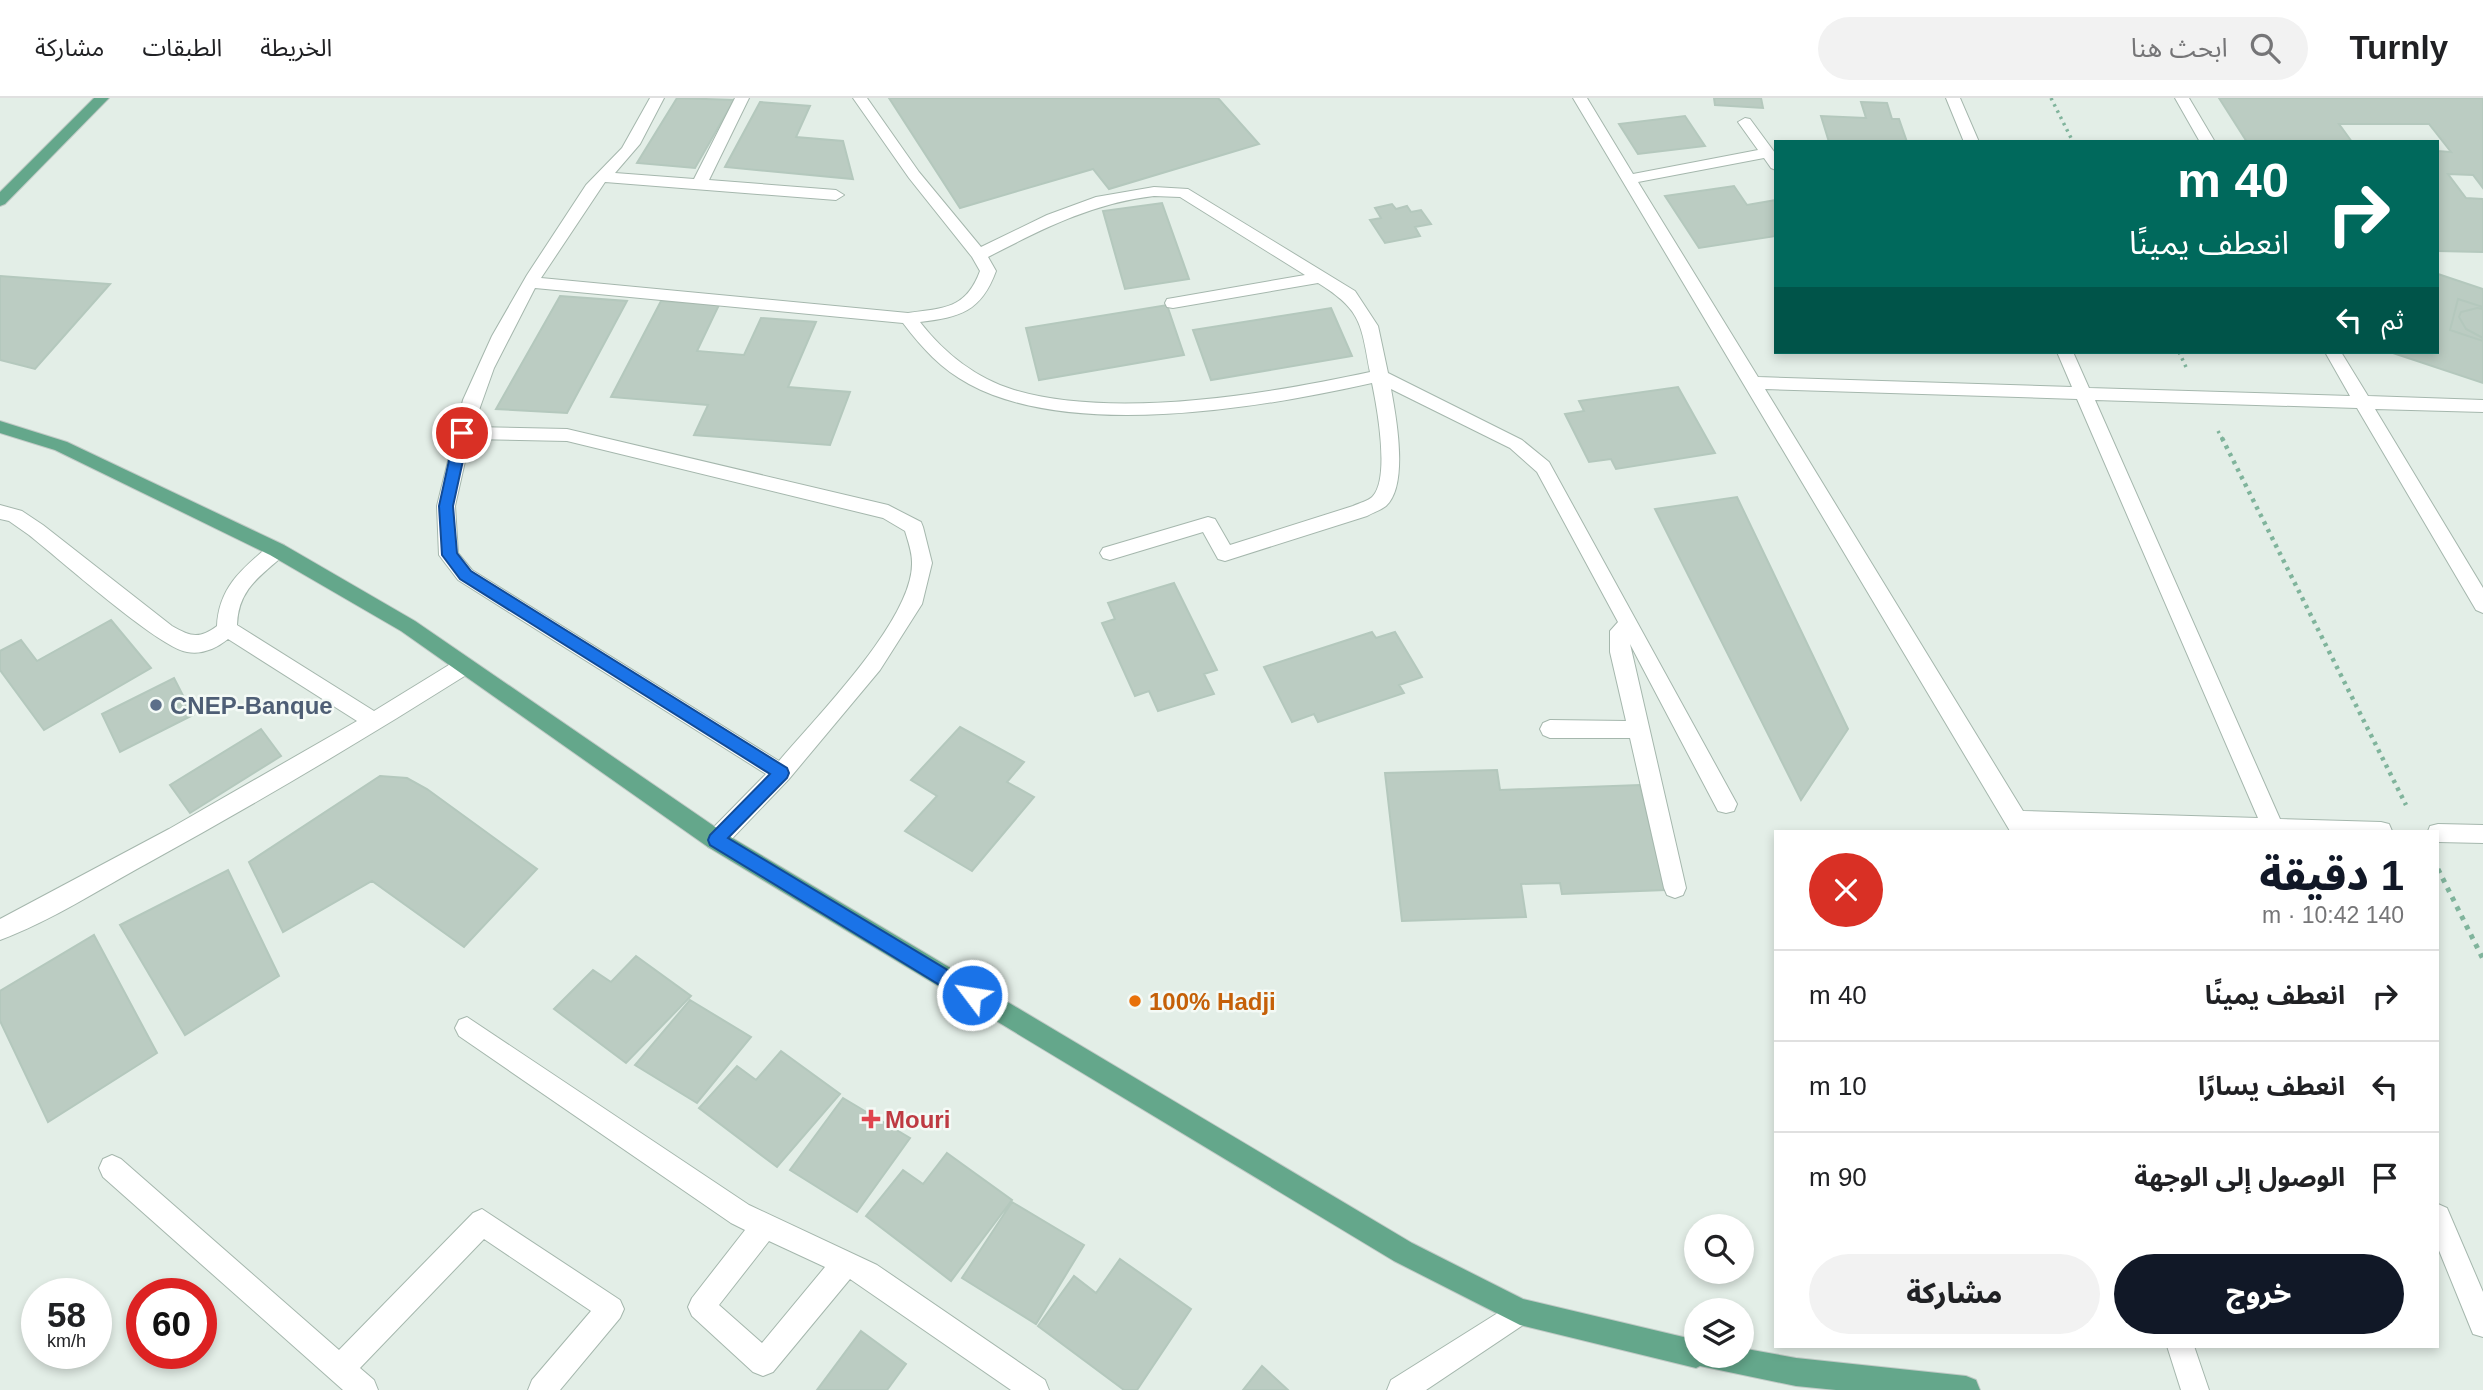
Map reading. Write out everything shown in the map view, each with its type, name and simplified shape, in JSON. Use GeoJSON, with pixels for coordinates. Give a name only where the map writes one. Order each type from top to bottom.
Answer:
{"type":"FeatureCollection","features":[{"type":"Feature","properties":{"kind":"main road"},"geometry":{"type":"LineString","coordinates":[[0,201],[102,98]]}},
{"type":"Feature","properties":{"kind":"main road"},"geometry":{"type":"LineString","coordinates":[[0,427],[61,446],[277,550],[408,626],[716,840],[1403,1252],[1520,1312],[1684,1352]]}},
{"type":"Feature","properties":{"kind":"main road"},"geometry":{"type":"LineString","coordinates":[[1754,1364],[1796,1372],[1966,1390]]}},
{"type":"Feature","properties":{"kind":"street"},"geometry":{"type":"LineString","coordinates":[[657,98],[633,142],[604,177],[593,184],[531,282],[484,366],[462,433],[446,506],[449,555],[466,575],[781,773]]}},
{"type":"Feature","properties":{"kind":"street"},"geometry":{"type":"LineString","coordinates":[[699,184],[742,98]]}},
{"type":"Feature","properties":{"kind":"street"},"geometry":{"type":"LineString","coordinates":[[531,282],[908,318],[954,312],[971,303],[982,291],[988,271],[979,255],[914,175],[860,98]]}},
{"type":"Feature","properties":{"kind":"street"},"geometry":{"type":"LineString","coordinates":[[1580,98],[2019,826],[2274,830],[2066,354]]}},
{"type":"Feature","properties":{"kind":"street"},"geometry":{"type":"LineString","coordinates":[[1953,98],[1971,140]]}},
{"type":"Feature","properties":{"kind":"street"},"geometry":{"type":"LineString","coordinates":[[2182,98],[2207,140]]}},
{"type":"Feature","properties":{"kind":"street"},"geometry":{"type":"LineString","coordinates":[[1629,179],[1772,159],[1745,122]]}},
{"type":"Feature","properties":{"kind":"street"},"geometry":{"type":"LineString","coordinates":[[604,177],[836,195]]}},
{"type":"Feature","properties":{"kind":"street"},"geometry":{"type":"LineString","coordinates":[[979,255],[1064,211],[1086,204],[1155,191],[1183,192],[1349,295],[1370,326],[1390,452],[1388,483],[1380,501],[1360,511],[1224,554],[1208,524],[1110,553]]}},
{"type":"Feature","properties":{"kind":"street"},"geometry":{"type":"LineString","coordinates":[[1173,303],[1321,277]]}},
{"type":"Feature","properties":{"kind":"street"},"geometry":{"type":"LineString","coordinates":[[908,318],[946,361],[975,380],[1011,395],[1106,409],[1160,409],[1315,390],[1379,376],[1517,444],[1543,467],[1726,804]]}},
{"type":"Feature","properties":{"kind":"street"},"geometry":{"type":"LineString","coordinates":[[2334,354],[2483,606]]}},
{"type":"Feature","properties":{"kind":"street"},"geometry":{"type":"LineString","coordinates":[[1751,383],[2483,406]]}},
{"type":"Feature","properties":{"kind":"street"},"geometry":{"type":"LineString","coordinates":[[462,433],[567,435],[888,512],[914,527],[922,563],[915,599],[873,664],[781,773],[716,840]]}},
{"type":"Feature","properties":{"kind":"street"},"geometry":{"type":"LineString","coordinates":[[0,512],[15,516],[36,530],[164,632],[181,641],[190,645],[210,642],[227,629]]}},
{"type":"Feature","properties":{"kind":"street"},"geometry":{"type":"LineString","coordinates":[[227,629],[228,605],[245,578],[277,550]]}},
{"type":"Feature","properties":{"kind":"street"},"geometry":{"type":"LineString","coordinates":[[1630,624],[1620,631],[1619,652],[1675,888]]}},
{"type":"Feature","properties":{"kind":"street"},"geometry":{"type":"LineString","coordinates":[[227,629],[375,722]]}},
{"type":"Feature","properties":{"kind":"street"},"geometry":{"type":"LineString","coordinates":[[0,930],[102,878],[322,755],[464,666]]}},
{"type":"Feature","properties":{"kind":"street"},"geometry":{"type":"LineString","coordinates":[[1550,729],[1638,730]]}},
{"type":"Feature","properties":{"kind":"street"},"geometry":{"type":"LineString","coordinates":[[2439,833],[2483,834]]}},
{"type":"Feature","properties":{"kind":"street"},"geometry":{"type":"LineString","coordinates":[[467,1028],[740,1214],[868,1274],[1035,1390]]}},
{"type":"Feature","properties":{"kind":"street"},"geometry":{"type":"LineString","coordinates":[[113,1168],[339,1370],[365,1390]]}},
{"type":"Feature","properties":{"kind":"street"},"geometry":{"type":"LineString","coordinates":[[2439,1219],[2483,1324]]}},
{"type":"Feature","properties":{"kind":"street"},"geometry":{"type":"LineString","coordinates":[[339,1370],[482,1222],[611,1309],[542,1390]]}},
{"type":"Feature","properties":{"kind":"street"},"geometry":{"type":"LineString","coordinates":[[765,1226],[701,1307],[763,1362],[845,1264]]}},
{"type":"Feature","properties":{"kind":"street"},"geometry":{"type":"LineString","coordinates":[[1401,1390],[1520,1312]]}},
{"type":"Feature","properties":{"kind":"street"},"geometry":{"type":"LineString","coordinates":[[2182,1348],[2195,1390]]}},
{"type":"Feature","properties":{"kind":"path"},"geometry":{"type":"LineString","coordinates":[[2052,98],[2072,140]]}},
{"type":"Feature","properties":{"kind":"path"},"geometry":{"type":"LineString","coordinates":[[2180,354],[2406,806]]}},
{"type":"Feature","properties":{"kind":"path"},"geometry":{"type":"LineString","coordinates":[[2439,871],[2483,959]]}},
{"type":"Feature","properties":{"kind":"building"},"geometry":{"type":"Polygon","coordinates":[[[677,98],[734,100],[695,168],[637,163],[677,98]]]}},
{"type":"Feature","properties":{"kind":"building"},"geometry":{"type":"Polygon","coordinates":[[[889,98],[1218,98],[1259,144],[1109,189],[1093,169],[960,208],[889,98]]]}},
{"type":"Feature","properties":{"kind":"building"},"geometry":{"type":"Polygon","coordinates":[[[1714,98],[1761,98],[1763,108],[1715,105],[1714,98]]]}},
{"type":"Feature","properties":{"kind":"building"},"geometry":{"type":"Polygon","coordinates":[[[2219,98],[2483,98],[2483,188],[2473,175],[2448,174],[2466,198],[2483,199],[2483,252],[2439,251],[2439,151],[2451,152],[2429,124],[2339,124],[2351,140],[2246,140],[2219,98]]]}},
{"type":"Feature","properties":{"kind":"building"},"geometry":{"type":"Polygon","coordinates":[[[760,102],[810,106],[796,137],[843,141],[853,179],[725,167],[760,102]]]}},
{"type":"Feature","properties":{"kind":"building"},"geometry":{"type":"Polygon","coordinates":[[[1861,102],[1887,103],[1892,119],[1899,119],[1906,140],[1828,140],[1821,116],[1866,118],[1861,102]]]}},
{"type":"Feature","properties":{"kind":"building"},"geometry":{"type":"Polygon","coordinates":[[[1685,116],[1705,146],[1638,154],[1619,124],[1685,116]]]}},
{"type":"Feature","properties":{"kind":"building"},"geometry":{"type":"Polygon","coordinates":[[[1734,186],[1747,205],[1774,200],[1774,236],[1699,248],[1665,196],[1734,186]]]}},
{"type":"Feature","properties":{"kind":"building"},"geometry":{"type":"Polygon","coordinates":[[[1162,203],[1189,279],[1125,289],[1103,211],[1162,203]]]}},
{"type":"Feature","properties":{"kind":"building"},"geometry":{"type":"Polygon","coordinates":[[[1392,204],[1396,209],[1407,206],[1411,212],[1421,210],[1431,224],[1415,227],[1420,236],[1385,243],[1370,220],[1381,218],[1375,208],[1392,204]]]}},
{"type":"Feature","properties":{"kind":"building"},"geometry":{"type":"Polygon","coordinates":[[[2439,274],[2483,289],[2483,383],[2396,354],[2439,354],[2439,274]]]}},
{"type":"Feature","properties":{"kind":"building"},"geometry":{"type":"Polygon","coordinates":[[[0,276],[110,284],[35,369],[0,360],[0,276]]]}},
{"type":"Feature","properties":{"kind":"building"},"geometry":{"type":"Polygon","coordinates":[[[560,296],[627,301],[567,413],[496,409],[560,296]]]}},
{"type":"Feature","properties":{"kind":"building"},"geometry":{"type":"Polygon","coordinates":[[[2458,299],[2483,307],[2483,341],[2450,330],[2458,299]]]}},
{"type":"Feature","properties":{"kind":"building"},"geometry":{"type":"Polygon","coordinates":[[[661,301],[719,305],[697,351],[744,355],[761,318],[816,322],[788,387],[850,392],[830,445],[694,435],[708,405],[611,397],[661,301]]]}},
{"type":"Feature","properties":{"kind":"building"},"geometry":{"type":"Polygon","coordinates":[[[1167,305],[1184,355],[1039,380],[1026,328],[1167,305]]]}},
{"type":"Feature","properties":{"kind":"building"},"geometry":{"type":"Polygon","coordinates":[[[1331,308],[1352,356],[1211,380],[1193,330],[1331,308]]]}},
{"type":"Feature","properties":{"kind":"building"},"geometry":{"type":"Polygon","coordinates":[[[2483,309],[2483,338],[2466,329],[2459,317],[2461,312],[2483,309]]]}},
{"type":"Feature","properties":{"kind":"building"},"geometry":{"type":"Polygon","coordinates":[[[1678,387],[1715,453],[1616,469],[1611,459],[1589,462],[1565,414],[1584,411],[1579,401],[1678,387]]]}},
{"type":"Feature","properties":{"kind":"building"},"geometry":{"type":"Polygon","coordinates":[[[1737,497],[1848,729],[1801,800],[1655,509],[1737,497]]]}},
{"type":"Feature","properties":{"kind":"building"},"geometry":{"type":"Polygon","coordinates":[[[1174,583],[1217,670],[1204,674],[1214,694],[1158,711],[1149,691],[1135,696],[1102,623],[1115,619],[1108,603],[1174,583]]]}},
{"type":"Feature","properties":{"kind":"building"},"geometry":{"type":"Polygon","coordinates":[[[111,620],[151,668],[44,730],[0,670],[0,651],[21,640],[37,661],[111,620]]]}},
{"type":"Feature","properties":{"kind":"building"},"geometry":{"type":"Polygon","coordinates":[[[1372,632],[1376,638],[1395,632],[1422,677],[1399,685],[1404,693],[1318,722],[1314,714],[1292,722],[1264,667],[1372,632]]]}},
{"type":"Feature","properties":{"kind":"building"},"geometry":{"type":"Polygon","coordinates":[[[174,678],[193,715],[120,752],[102,714],[174,678]]]}},
{"type":"Feature","properties":{"kind":"building"},"geometry":{"type":"Polygon","coordinates":[[[960,727],[1024,762],[1007,782],[1034,797],[972,871],[905,831],[937,796],[911,780],[960,727]]]}},
{"type":"Feature","properties":{"kind":"building"},"geometry":{"type":"Polygon","coordinates":[[[261,729],[281,756],[190,813],[170,785],[261,729]]]}},
{"type":"Feature","properties":{"kind":"building"},"geometry":{"type":"Polygon","coordinates":[[[1497,770],[1500,790],[1640,785],[1665,890],[1562,894],[1560,883],[1521,884],[1526,917],[1402,921],[1385,773],[1497,770]]]}},
{"type":"Feature","properties":{"kind":"building"},"geometry":{"type":"Polygon","coordinates":[[[380,776],[407,778],[427,789],[537,869],[464,947],[372,881],[283,932],[249,862],[380,776]]]}},
{"type":"Feature","properties":{"kind":"building"},"geometry":{"type":"Polygon","coordinates":[[[228,870],[279,976],[185,1035],[120,925],[228,870]]]}},
{"type":"Feature","properties":{"kind":"building"},"geometry":{"type":"Polygon","coordinates":[[[94,935],[157,1053],[48,1122],[0,1021],[0,991],[94,935]]]}},
{"type":"Feature","properties":{"kind":"building"},"geometry":{"type":"Polygon","coordinates":[[[636,956],[691,996],[626,1063],[554,1009],[593,970],[611,982],[636,956]]]}},
{"type":"Feature","properties":{"kind":"building"},"geometry":{"type":"Polygon","coordinates":[[[690,1000],[751,1037],[697,1103],[635,1065],[690,1000]]]}},
{"type":"Feature","properties":{"kind":"building"},"geometry":{"type":"Polygon","coordinates":[[[781,1051],[840,1094],[777,1167],[699,1108],[737,1066],[756,1080],[781,1051]]]}},
{"type":"Feature","properties":{"kind":"building"},"geometry":{"type":"Polygon","coordinates":[[[843,1098],[910,1138],[857,1212],[790,1170],[843,1098]]]}},
{"type":"Feature","properties":{"kind":"building"},"geometry":{"type":"Polygon","coordinates":[[[947,1153],[1012,1200],[951,1281],[866,1216],[903,1170],[923,1184],[947,1153]]]}},
{"type":"Feature","properties":{"kind":"building"},"geometry":{"type":"Polygon","coordinates":[[[1012,1202],[1084,1245],[1036,1324],[962,1278],[1012,1202]]]}},
{"type":"Feature","properties":{"kind":"building"},"geometry":{"type":"Polygon","coordinates":[[[1120,1259],[1191,1309],[1137,1390],[1124,1390],[1038,1326],[1074,1276],[1096,1293],[1120,1259]]]}},
{"type":"Feature","properties":{"kind":"building"},"geometry":{"type":"Polygon","coordinates":[[[861,1331],[906,1364],[887,1390],[817,1390],[861,1331]]]}},
{"type":"Feature","properties":{"kind":"building"},"geometry":{"type":"Polygon","coordinates":[[[1262,1366],[1288,1390],[1243,1390],[1262,1366]]]}},
{"type":"Feature","properties":{"kind":"place","name":"CNEP-Banque"},"geometry":{"type":"Point","coordinates":[156,705]}},
{"type":"Feature","properties":{"kind":"place","name":"100% Hadji"},"geometry":{"type":"Point","coordinates":[1135,1001]}},
{"type":"Feature","properties":{"kind":"place","name":"Mouri"},"geometry":{"type":"Point","coordinates":[871,1119]}},
{"type":"Feature","properties":{"kind":"route"},"geometry":{"type":"LineString","coordinates":[[462,433],[446,506],[449,555],[466,575],[781,773],[716,840],[972,995]]}}]}
